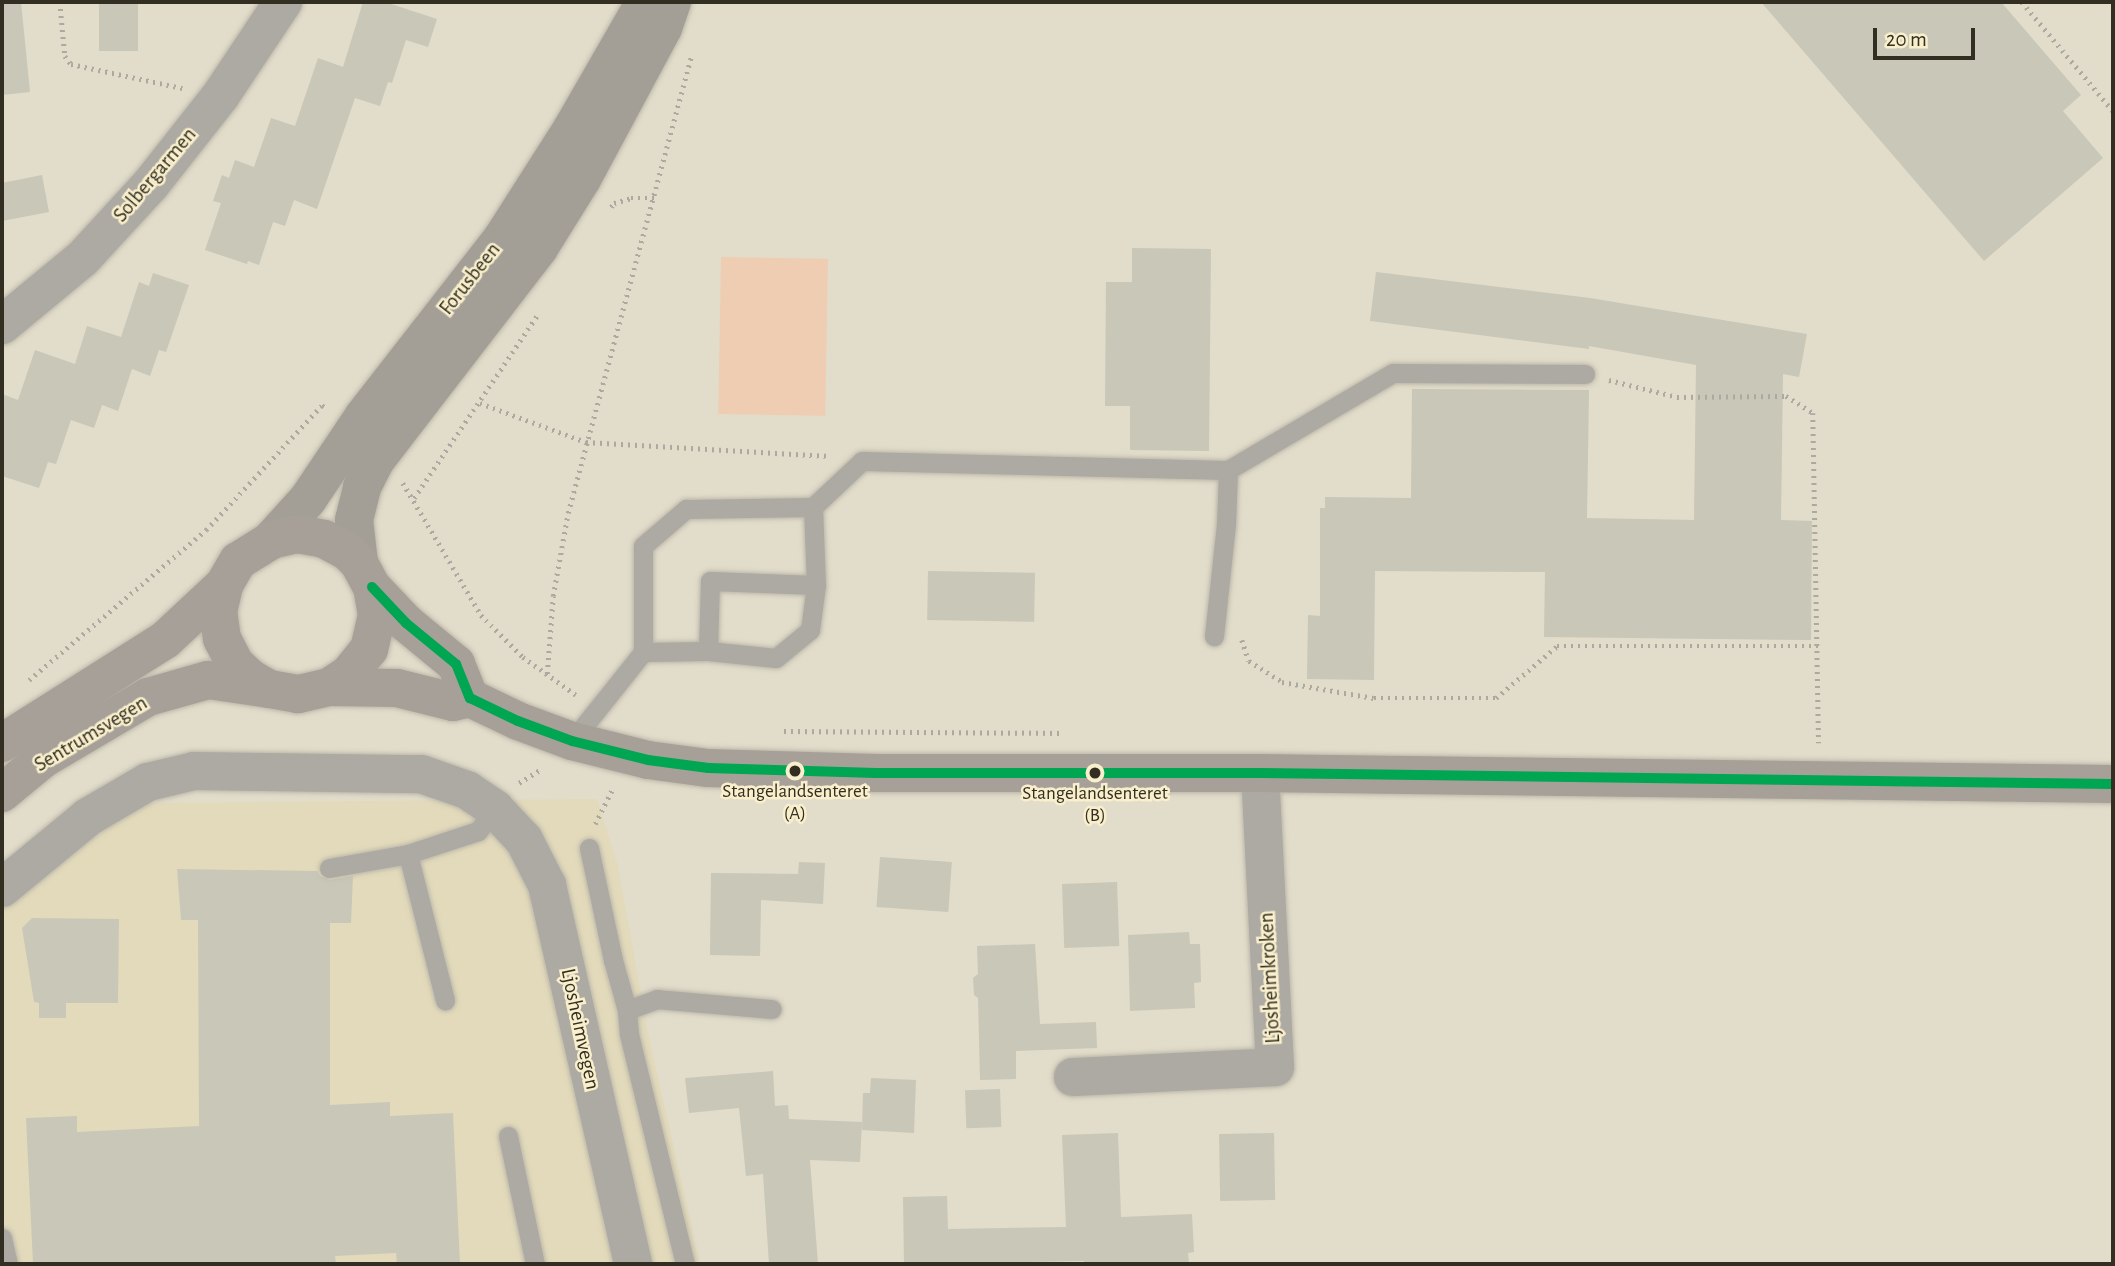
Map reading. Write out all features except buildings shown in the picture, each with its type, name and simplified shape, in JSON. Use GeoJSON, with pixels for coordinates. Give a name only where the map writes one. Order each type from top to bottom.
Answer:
{"type":"FeatureCollection","features":[{"type":"Feature","properties":{"kind":"main road","name":"Forusbeen"},"geometry":{"type":"LineString","coordinates":[[271,540],[309,499],[363,417],[502,237],[573,127],[645,2]]}},
{"type":"Feature","properties":{"kind":"main road","name":"Forusbeen"},"geometry":{"type":"LineString","coordinates":[[365,575],[354,520],[362,487],[375,461],[540,248],[582,179],[663,28],[672,2]]}},
{"type":"Feature","properties":{"kind":"main road"},"geometry":{"type":"LineString","coordinates":[[470,698],[456,664],[406,623],[348,552],[324,539],[297,534],[271,540],[238,561],[224,585],[218,612],[222,639],[236,664],[250,678],[269,689],[298,694],[329,687],[397,688],[453,702],[470,698],[518,721],[572,741],[648,760],[708,768],[946,773],[1260,773],[2113,784]]}},
{"type":"Feature","properties":{"kind":"main road"},"geometry":{"type":"LineString","coordinates":[[329,687],[349,674],[369,649],[377,615],[365,575]]}},
{"type":"Feature","properties":{"kind":"main road","name":"Sentrumsvegen"},"geometry":{"type":"LineString","coordinates":[[2,743],[165,640],[224,585]]}},
{"type":"Feature","properties":{"kind":"main road","name":"Sentrumsvegen"},"geometry":{"type":"LineString","coordinates":[[2,793],[43,760],[88,730],[148,697],[208,680],[269,689]]}},
{"type":"Feature","properties":{"kind":"street","name":"Solbergarmen"},"geometry":{"type":"LineString","coordinates":[[2,325],[83,258],[151,184],[221,95],[283,2]]}},
{"type":"Feature","properties":{"kind":"street","name":"Ljosheimvegen"},"geometry":{"type":"LineString","coordinates":[[2,888],[88,817],[148,782],[194,771],[421,774],[467,790],[495,809],[524,840],[547,885],[633,1264]]}},
{"type":"Feature","properties":{"kind":"street","name":"Ljosheimkroken"},"geometry":{"type":"LineString","coordinates":[[1073,1077],[1275,1066],[1260,773]]}},
{"type":"Feature","properties":{"kind":"lane"},"geometry":{"type":"LineString","coordinates":[[572,741],[643,652],[643,545],[686,509],[813,507],[862,461],[1228,470],[1393,373],[1585,374]]}},
{"type":"Feature","properties":{"kind":"lane"},"geometry":{"type":"LineString","coordinates":[[1214,636],[1226,524],[1228,470]]}},
{"type":"Feature","properties":{"kind":"lane"},"geometry":{"type":"LineString","coordinates":[[643,652],[708,651],[776,658],[810,630],[816,585],[813,507]]}},
{"type":"Feature","properties":{"kind":"lane"},"geometry":{"type":"LineString","coordinates":[[708,651],[710,581],[816,585]]}},
{"type":"Feature","properties":{"kind":"lane"},"geometry":{"type":"LineString","coordinates":[[329,868],[408,854],[478,831],[495,809]]}},
{"type":"Feature","properties":{"kind":"lane"},"geometry":{"type":"LineString","coordinates":[[589,848],[612,960],[627,1010],[629,1034],[685,1264]]}},
{"type":"Feature","properties":{"kind":"lane"},"geometry":{"type":"LineString","coordinates":[[408,854],[445,1000]]}},
{"type":"Feature","properties":{"kind":"lane"},"geometry":{"type":"LineString","coordinates":[[627,1010],[657,999],[772,1009]]}},
{"type":"Feature","properties":{"kind":"lane"},"geometry":{"type":"LineString","coordinates":[[508,1136],[535,1264]]}},
{"type":"Feature","properties":{"kind":"lane"},"geometry":{"type":"LineString","coordinates":[[2,1238],[8,1264]]}},
{"type":"Feature","properties":{"kind":"path"},"geometry":{"type":"LineString","coordinates":[[60,2],[65,56],[71,64],[221,95]]}},
{"type":"Feature","properties":{"kind":"path"},"geometry":{"type":"LineString","coordinates":[[2022,2],[2113,111]]}},
{"type":"Feature","properties":{"kind":"path"},"geometry":{"type":"LineString","coordinates":[[547,674],[553,596],[568,513],[692,53]]}},
{"type":"Feature","properties":{"kind":"path"},"geometry":{"type":"LineString","coordinates":[[608,211],[614,203],[655,198]]}},
{"type":"Feature","properties":{"kind":"path"},"geometry":{"type":"LineString","coordinates":[[414,498],[541,310]]}},
{"type":"Feature","properties":{"kind":"path"},"geometry":{"type":"LineString","coordinates":[[1585,374],[1677,397],[1786,396],[1813,413],[1819,743]]}},
{"type":"Feature","properties":{"kind":"path"},"geometry":{"type":"LineString","coordinates":[[22,686],[206,530],[331,395]]}},
{"type":"Feature","properties":{"kind":"path"},"geometry":{"type":"LineString","coordinates":[[480,403],[586,442],[799,452],[862,461]]}},
{"type":"Feature","properties":{"kind":"path"},"geometry":{"type":"LineString","coordinates":[[322,405],[335,416]]}},
{"type":"Feature","properties":{"kind":"path"},"geometry":{"type":"LineString","coordinates":[[400,479],[414,498],[444,555],[481,615],[523,657],[565,689],[599,706]]}},
{"type":"Feature","properties":{"kind":"path"},"geometry":{"type":"LineString","coordinates":[[1214,636],[1241,637],[1249,661],[1282,682],[1374,698],[1496,698],[1557,646],[1818,646]]}},
{"type":"Feature","properties":{"kind":"path"},"geometry":{"type":"LineString","coordinates":[[771,731],[1067,733]]}},
{"type":"Feature","properties":{"kind":"path"},"geometry":{"type":"LineString","coordinates":[[1806,743],[1832,743]]}},
{"type":"Feature","properties":{"kind":"path"},"geometry":{"type":"LineString","coordinates":[[589,848],[594,824],[615,782]]}},
{"type":"Feature","properties":{"kind":"shaded area"},"geometry":{"type":"Polygon","coordinates":[[[721,257],[828,259],[825,416],[718,414],[721,257]]]}},
{"type":"Feature","properties":{"kind":"shaded area"},"geometry":{"type":"Polygon","coordinates":[[[597,799],[618,866],[648,1033],[700,1264],[2,1264],[2,905],[132,803],[597,799]]]}},
{"type":"Feature","properties":{"kind":"transit line"},"geometry":{"type":"LineString","coordinates":[[372,587],[406,623],[456,664],[470,698],[518,721],[572,741],[648,760],[708,768],[876,773],[1260,773],[2113,784]]}},
{"type":"Feature","properties":{"kind":"place","name":"Stangelandsenteret (A)"},"geometry":{"type":"Point","coordinates":[795,771]}},
{"type":"Feature","properties":{"kind":"place","name":"Stangelandsenteret (B)"},"geometry":{"type":"Point","coordinates":[1095,773]}}]}
